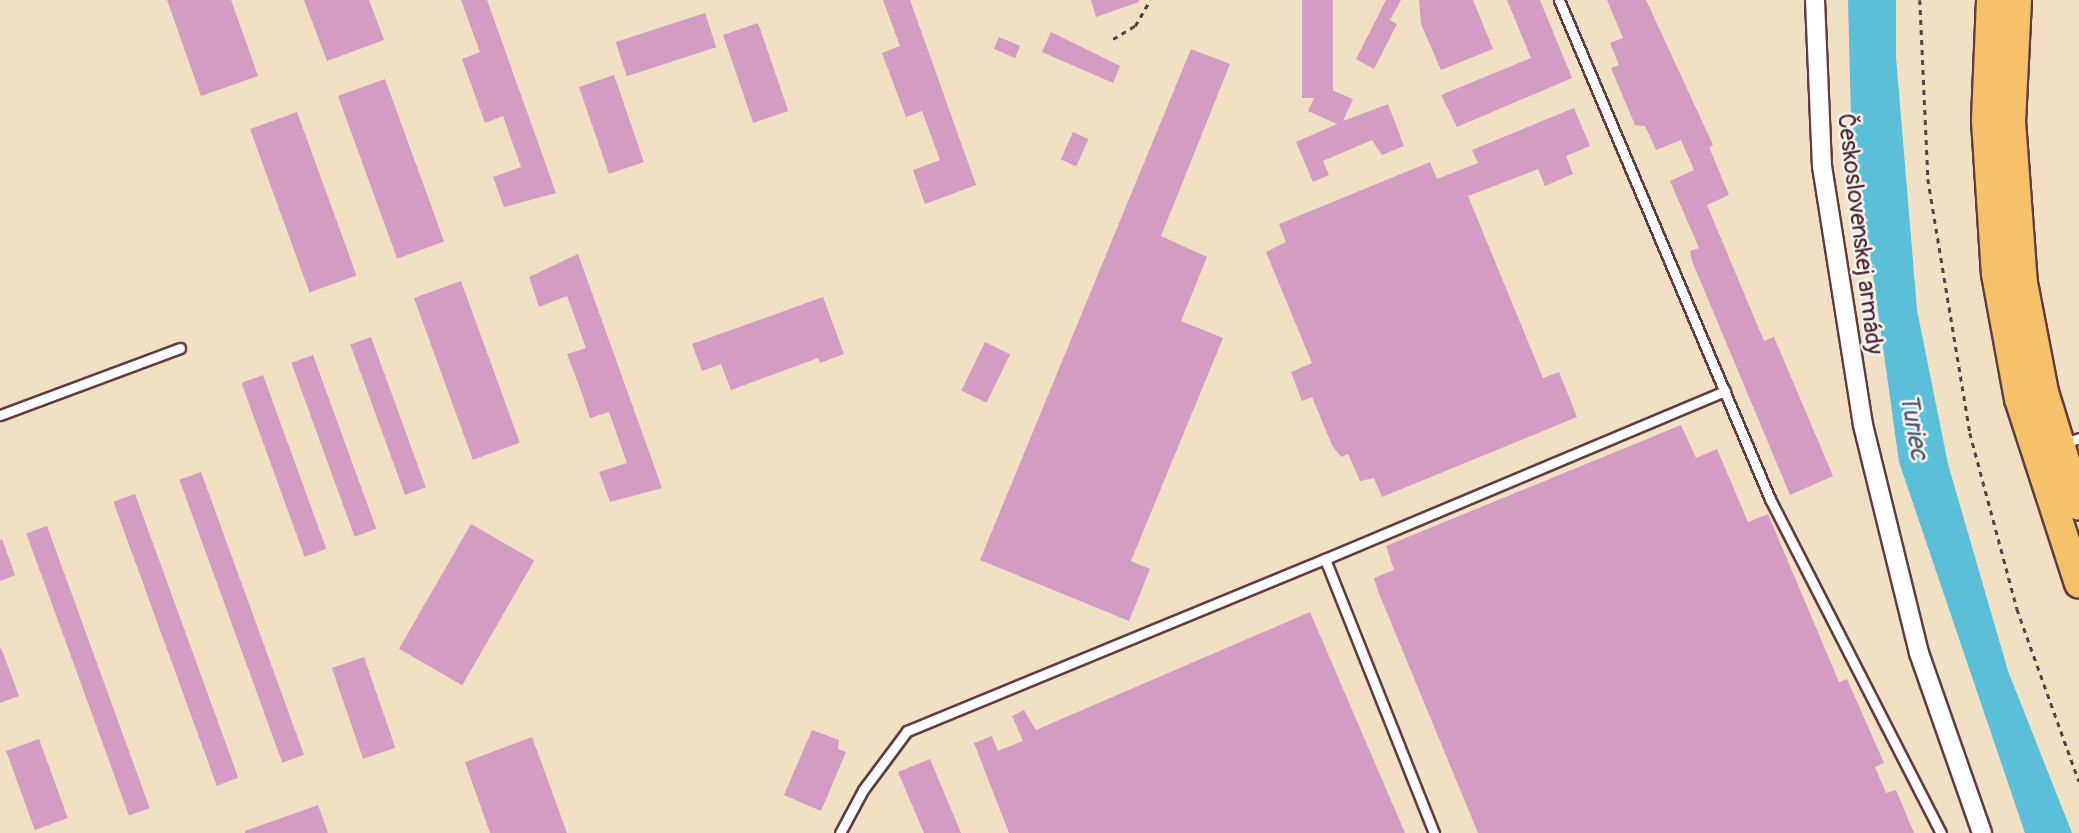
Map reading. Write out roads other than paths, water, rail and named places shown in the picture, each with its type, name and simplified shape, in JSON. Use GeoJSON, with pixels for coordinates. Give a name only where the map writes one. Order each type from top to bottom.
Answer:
{"type":"FeatureCollection","features":[{"type":"Feature","properties":{"kind":"main road"},"geometry":{"type":"LineString","coordinates":[[1991,0],[1998,121],[2023,283],[2069,441],[2079,506]]}},
{"type":"Feature","properties":{"kind":"main road"},"geometry":{"type":"LineString","coordinates":[[2017,0],[1998,121],[1991,234],[2009,351],[2032,446],[2079,584]]}},
{"type":"Feature","properties":{"kind":"street","name":"Československej armády"},"geometry":{"type":"LineString","coordinates":[[1815,0],[1822,166],[1863,425],[1919,653],[1982,833]]}},
{"type":"Feature","properties":{"kind":"lane"},"geometry":{"type":"LineString","coordinates":[[1559,0],[1770,499],[1941,833]]}},
{"type":"Feature","properties":{"kind":"lane"},"geometry":{"type":"LineString","coordinates":[[0,415],[180,348]]}},
{"type":"Feature","properties":{"kind":"lane"},"geometry":{"type":"LineString","coordinates":[[840,833],[863,790],[907,731],[1725,391]]}},
{"type":"Feature","properties":{"kind":"lane"},"geometry":{"type":"LineString","coordinates":[[1325,559],[1434,833]]}},
{"type":"Feature","properties":{"kind":"water","name":"Turiec"},"geometry":{"type":"Polygon","coordinates":[[[1848,0],[1896,0],[1896,57],[1917,310],[1948,464],[2008,671],[2072,833],[2025,833],[1899,462],[1851,118],[1848,0]]]}}]}
